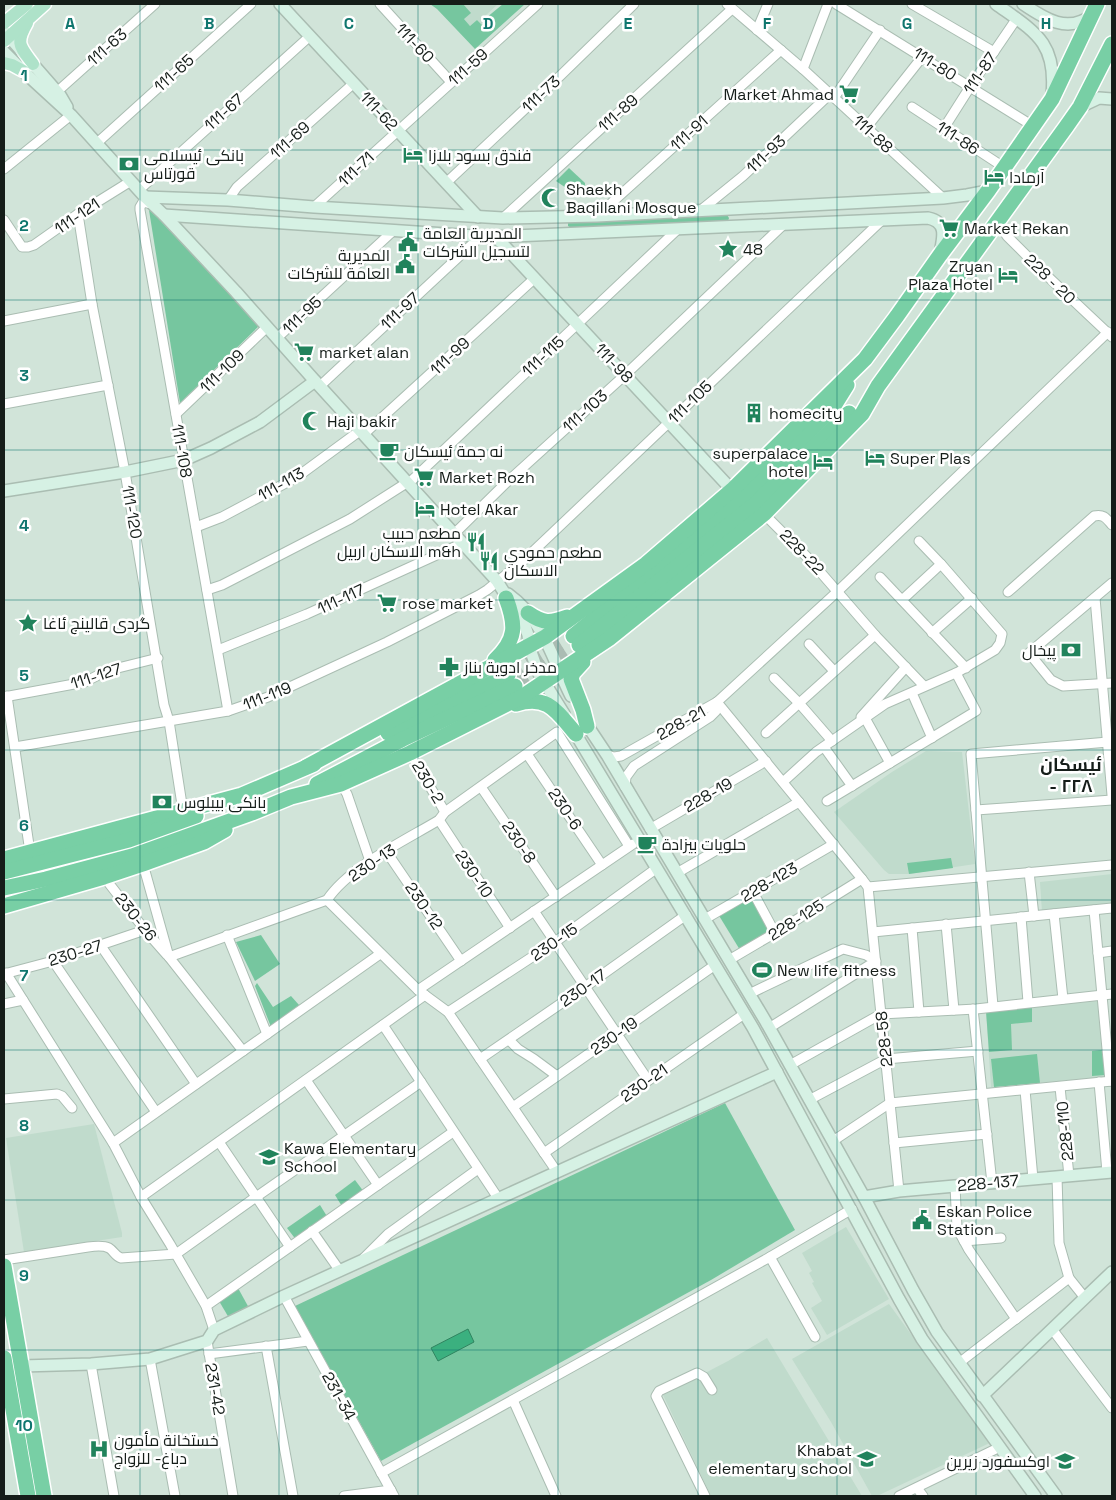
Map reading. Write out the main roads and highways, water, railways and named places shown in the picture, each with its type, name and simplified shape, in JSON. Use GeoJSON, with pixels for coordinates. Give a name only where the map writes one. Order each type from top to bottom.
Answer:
{"type":"FeatureCollection","features":[{"type":"Feature","properties":{"kind":"highway"},"geometry":{"type":"LineString","coordinates":[[878,386],[755,504],[576,641],[745,496],[832,409],[864,359],[1005,168],[1052,99],[1095,9]]}},
{"type":"Feature","properties":{"kind":"highway"},"geometry":{"type":"LineString","coordinates":[[582,730],[583,710],[572,684],[572,676],[578,666],[764,514],[862,414],[878,386],[1080,107],[1112,44]]}},
{"type":"Feature","properties":{"kind":"highway"},"geometry":{"type":"LineString","coordinates":[[306,767],[545,637],[646,564],[732,490],[864,359]]}},
{"type":"Feature","properties":{"kind":"highway"},"geometry":{"type":"LineString","coordinates":[[485,669],[502,654],[512,639],[512,615],[502,590]]}},
{"type":"Feature","properties":{"kind":"highway"},"geometry":{"type":"LineString","coordinates":[[600,596],[564,627],[562,634],[574,652],[578,654],[582,654],[610,638]]}},
{"type":"Feature","properties":{"kind":"highway"},"geometry":{"type":"LineString","coordinates":[[528,613],[539,620],[549,622],[580,611]]}},
{"type":"Feature","properties":{"kind":"highway"},"geometry":{"type":"LineString","coordinates":[[291,797],[341,784],[479,719],[523,696],[610,638]]}},
{"type":"Feature","properties":{"kind":"highway"},"geometry":{"type":"LineString","coordinates":[[479,719],[518,694],[522,686],[522,679],[510,664],[502,663],[485,669]]}},
{"type":"Feature","properties":{"kind":"highway"},"geometry":{"type":"LineString","coordinates":[[4,888],[138,860],[204,842],[252,813],[291,797],[512,680],[358,748],[306,767],[190,818],[129,840],[5,862]]}},
{"type":"Feature","properties":{"kind":"highway"},"geometry":{"type":"LineString","coordinates":[[493,712],[524,701],[539,701],[582,730]]}},
{"type":"Feature","properties":{"kind":"highway"},"geometry":{"type":"LineString","coordinates":[[5,862],[30,852],[242,795]]}},
{"type":"Feature","properties":{"kind":"highway"},"geometry":{"type":"LineString","coordinates":[[5,906],[104,877],[138,860]]}},
{"type":"Feature","properties":{"kind":"highway"},"geometry":{"type":"LineString","coordinates":[[4,1266],[44,1496]]}},
{"type":"Feature","properties":{"kind":"highway"},"geometry":{"type":"LineString","coordinates":[[4,1358],[28,1496]]}},
{"type":"Feature","properties":{"kind":"main road"},"geometry":{"type":"LineString","coordinates":[[4,14],[45,4]]}},
{"type":"Feature","properties":{"kind":"main road","name":"111-62"},"geometry":{"type":"LineString","coordinates":[[280,4],[478,217]]}},
{"type":"Feature","properties":{"kind":"main road"},"geometry":{"type":"LineString","coordinates":[[996,4],[1034,31],[1047,48],[1052,68],[1052,99]]}},
{"type":"Feature","properties":{"kind":"main road"},"geometry":{"type":"LineString","coordinates":[[1020,21],[1028,7],[1041,16],[1064,24],[1078,23],[1095,9]]}},
{"type":"Feature","properties":{"kind":"main road"},"geometry":{"type":"LineString","coordinates":[[28,8],[5,33],[28,68],[130,181],[236,292],[463,543],[502,590],[525,626],[535,664],[544,682],[582,730],[607,755],[790,1065],[937,1332],[1056,1496]]}},
{"type":"Feature","properties":{"kind":"main road"},"geometry":{"type":"LineString","coordinates":[[28,8],[20,42],[28,68]]}},
{"type":"Feature","properties":{"kind":"main road"},"geometry":{"type":"LineString","coordinates":[[4,52],[28,68]]}},
{"type":"Feature","properties":{"kind":"main road"},"geometry":{"type":"LineString","coordinates":[[4,63],[28,68]]}},
{"type":"Feature","properties":{"kind":"main road"},"geometry":{"type":"LineString","coordinates":[[1080,107],[1099,98],[1112,99]]}},
{"type":"Feature","properties":{"kind":"main road"},"geometry":{"type":"LineString","coordinates":[[146,197],[228,200],[417,214],[503,218],[597,216],[943,198],[967,196],[988,191]]}},
{"type":"Feature","properties":{"kind":"main road"},"geometry":{"type":"LineString","coordinates":[[739,226],[740,208]]}},
{"type":"Feature","properties":{"kind":"main road"},"geometry":{"type":"LineString","coordinates":[[415,232],[417,214]]}},
{"type":"Feature","properties":{"kind":"main road"},"geometry":{"type":"LineString","coordinates":[[164,215],[480,237],[739,226],[783,226],[928,218],[935,220],[942,227],[940,255]]}},
{"type":"Feature","properties":{"kind":"main road","name":"111-98"},"geometry":{"type":"LineString","coordinates":[[496,237],[732,490]]}},
{"type":"Feature","properties":{"kind":"main road"},"geometry":{"type":"LineString","coordinates":[[4,491],[125,472],[184,460],[260,422],[318,384]]}},
{"type":"Feature","properties":{"kind":"main road"},"geometry":{"type":"LineString","coordinates":[[502,590],[514,598],[528,613],[545,637],[582,730],[640,839],[753,1028],[898,1299],[922,1340],[1035,1496]]}},
{"type":"Feature","properties":{"kind":"main road"},"geometry":{"type":"LineString","coordinates":[[753,1028],[767,1025]]}},
{"type":"Feature","properties":{"kind":"main road"},"geometry":{"type":"LineString","coordinates":[[22,1366],[91,1364],[150,1359],[207,1341],[214,1330],[284,1296],[777,1072]]}},
{"type":"Feature","properties":{"kind":"main road","name":"228-137"},"geometry":{"type":"LineString","coordinates":[[864,1197],[954,1186],[1110,1172]]}},
{"type":"Feature","properties":{"kind":"main road"},"geometry":{"type":"LineString","coordinates":[[982,1396],[1112,1272]]}},
{"type":"Feature","properties":{"kind":"main road"},"geometry":{"type":"LineString","coordinates":[[898,1299],[913,1290]]}},
{"type":"Feature","properties":{"kind":"tunnel"},"geometry":{"type":"LineString","coordinates":[[508,675],[573,636]]}},
{"type":"Feature","properties":{"kind":"tunnel"},"geometry":{"type":"LineString","coordinates":[[515,686],[579,645]]}},
{"type":"Feature","properties":{"kind":"place","name":"Market Ahmad"},"geometry":{"type":"Point","coordinates":[849,94]}},
{"type":"Feature","properties":{"kind":"place","name":"فندق بسود بلازا"},"geometry":{"type":"Point","coordinates":[413,155]}},
{"type":"Feature","properties":{"kind":"place","name":"بانکی ئیسلامی قورتاس"},"geometry":{"type":"Point","coordinates":[129,164]}},
{"type":"Feature","properties":{"kind":"place","name":"آرمادا"},"geometry":{"type":"Point","coordinates":[994,177]}},
{"type":"Feature","properties":{"kind":"place","name":"Shaekh Baqillani Mosque"},"geometry":{"type":"Point","coordinates":[551,198]}},
{"type":"Feature","properties":{"kind":"place","name":"Market Rekan"},"geometry":{"type":"Point","coordinates":[949,228]}},
{"type":"Feature","properties":{"kind":"place","name":"المديرية العامة لتسجيل الشركات"},"geometry":{"type":"Point","coordinates":[408,242]}},
{"type":"Feature","properties":{"kind":"place","name":"48"},"geometry":{"type":"Point","coordinates":[728,249]}},
{"type":"Feature","properties":{"kind":"place","name":"المديرية العامة للشركات"},"geometry":{"type":"Point","coordinates":[405,264]}},
{"type":"Feature","properties":{"kind":"place","name":"Zryan Plaza Hotel"},"geometry":{"type":"Point","coordinates":[1008,275]}},
{"type":"Feature","properties":{"kind":"place","name":"market alan"},"geometry":{"type":"Point","coordinates":[304,352]}},
{"type":"Feature","properties":{"kind":"place","name":"homecity"},"geometry":{"type":"Point","coordinates":[754,413]}},
{"type":"Feature","properties":{"kind":"place","name":"Haji bakir"},"geometry":{"type":"Point","coordinates":[312,421]}},
{"type":"Feature","properties":{"kind":"place","name":"نه جمة ئيسكان"},"geometry":{"type":"Point","coordinates":[389,451]}},
{"type":"Feature","properties":{"kind":"place","name":"Super Plas"},"geometry":{"type":"Point","coordinates":[875,458]}},
{"type":"Feature","properties":{"kind":"place","name":"superpalace hotel"},"geometry":{"type":"Point","coordinates":[823,462]}},
{"type":"Feature","properties":{"kind":"place","name":"Market Rozh"},"geometry":{"type":"Point","coordinates":[424,477]}},
{"type":"Feature","properties":{"kind":"place","name":"Hotel Akar"},"geometry":{"type":"Point","coordinates":[425,509]}},
{"type":"Feature","properties":{"kind":"place","name":"مطعم حبيب الاسكان اربيل m&h"},"geometry":{"type":"Point","coordinates":[476,542]}},
{"type":"Feature","properties":{"kind":"place","name":"مطعم حمودي الاسكان"},"geometry":{"type":"Point","coordinates":[489,561]}},
{"type":"Feature","properties":{"kind":"place","name":"rose market"},"geometry":{"type":"Point","coordinates":[387,603]}},
{"type":"Feature","properties":{"kind":"place","name":"گردی قالینچ ئاغا"},"geometry":{"type":"Point","coordinates":[28,623]}},
{"type":"Feature","properties":{"kind":"place","name":"پيخال"},"geometry":{"type":"Point","coordinates":[1071,650]}},
{"type":"Feature","properties":{"kind":"place","name":"مدخر ادوية بناز"},"geometry":{"type":"Point","coordinates":[449,667]}},
{"type":"Feature","properties":{"kind":"place","name":"بانکی بیبلوس"},"geometry":{"type":"Point","coordinates":[162,802]}},
{"type":"Feature","properties":{"kind":"place","name":"حلويات بيزادة"},"geometry":{"type":"Point","coordinates":[647,844]}},
{"type":"Feature","properties":{"kind":"place","name":"New life fitness"},"geometry":{"type":"Point","coordinates":[762,970]}},
{"type":"Feature","properties":{"kind":"place","name":"Kawa Elementary School"},"geometry":{"type":"Point","coordinates":[269,1157]}},
{"type":"Feature","properties":{"kind":"place","name":"Eskan Police Station"},"geometry":{"type":"Point","coordinates":[922,1220]}},
{"type":"Feature","properties":{"kind":"place","name":"خستخانة مأمون دباغ- للزواج"},"geometry":{"type":"Point","coordinates":[99,1449]}},
{"type":"Feature","properties":{"kind":"place","name":"Khabat elementary school"},"geometry":{"type":"Point","coordinates":[867,1459]}},
{"type":"Feature","properties":{"kind":"place","name":"اوكسفورد زيرين"},"geometry":{"type":"Point","coordinates":[1065,1461]}},
{"type":"Feature","properties":{"kind":"district","name":"ئیسکان - ٢٢٨"},"geometry":{"type":"Point","coordinates":[1071,774]}}]}
